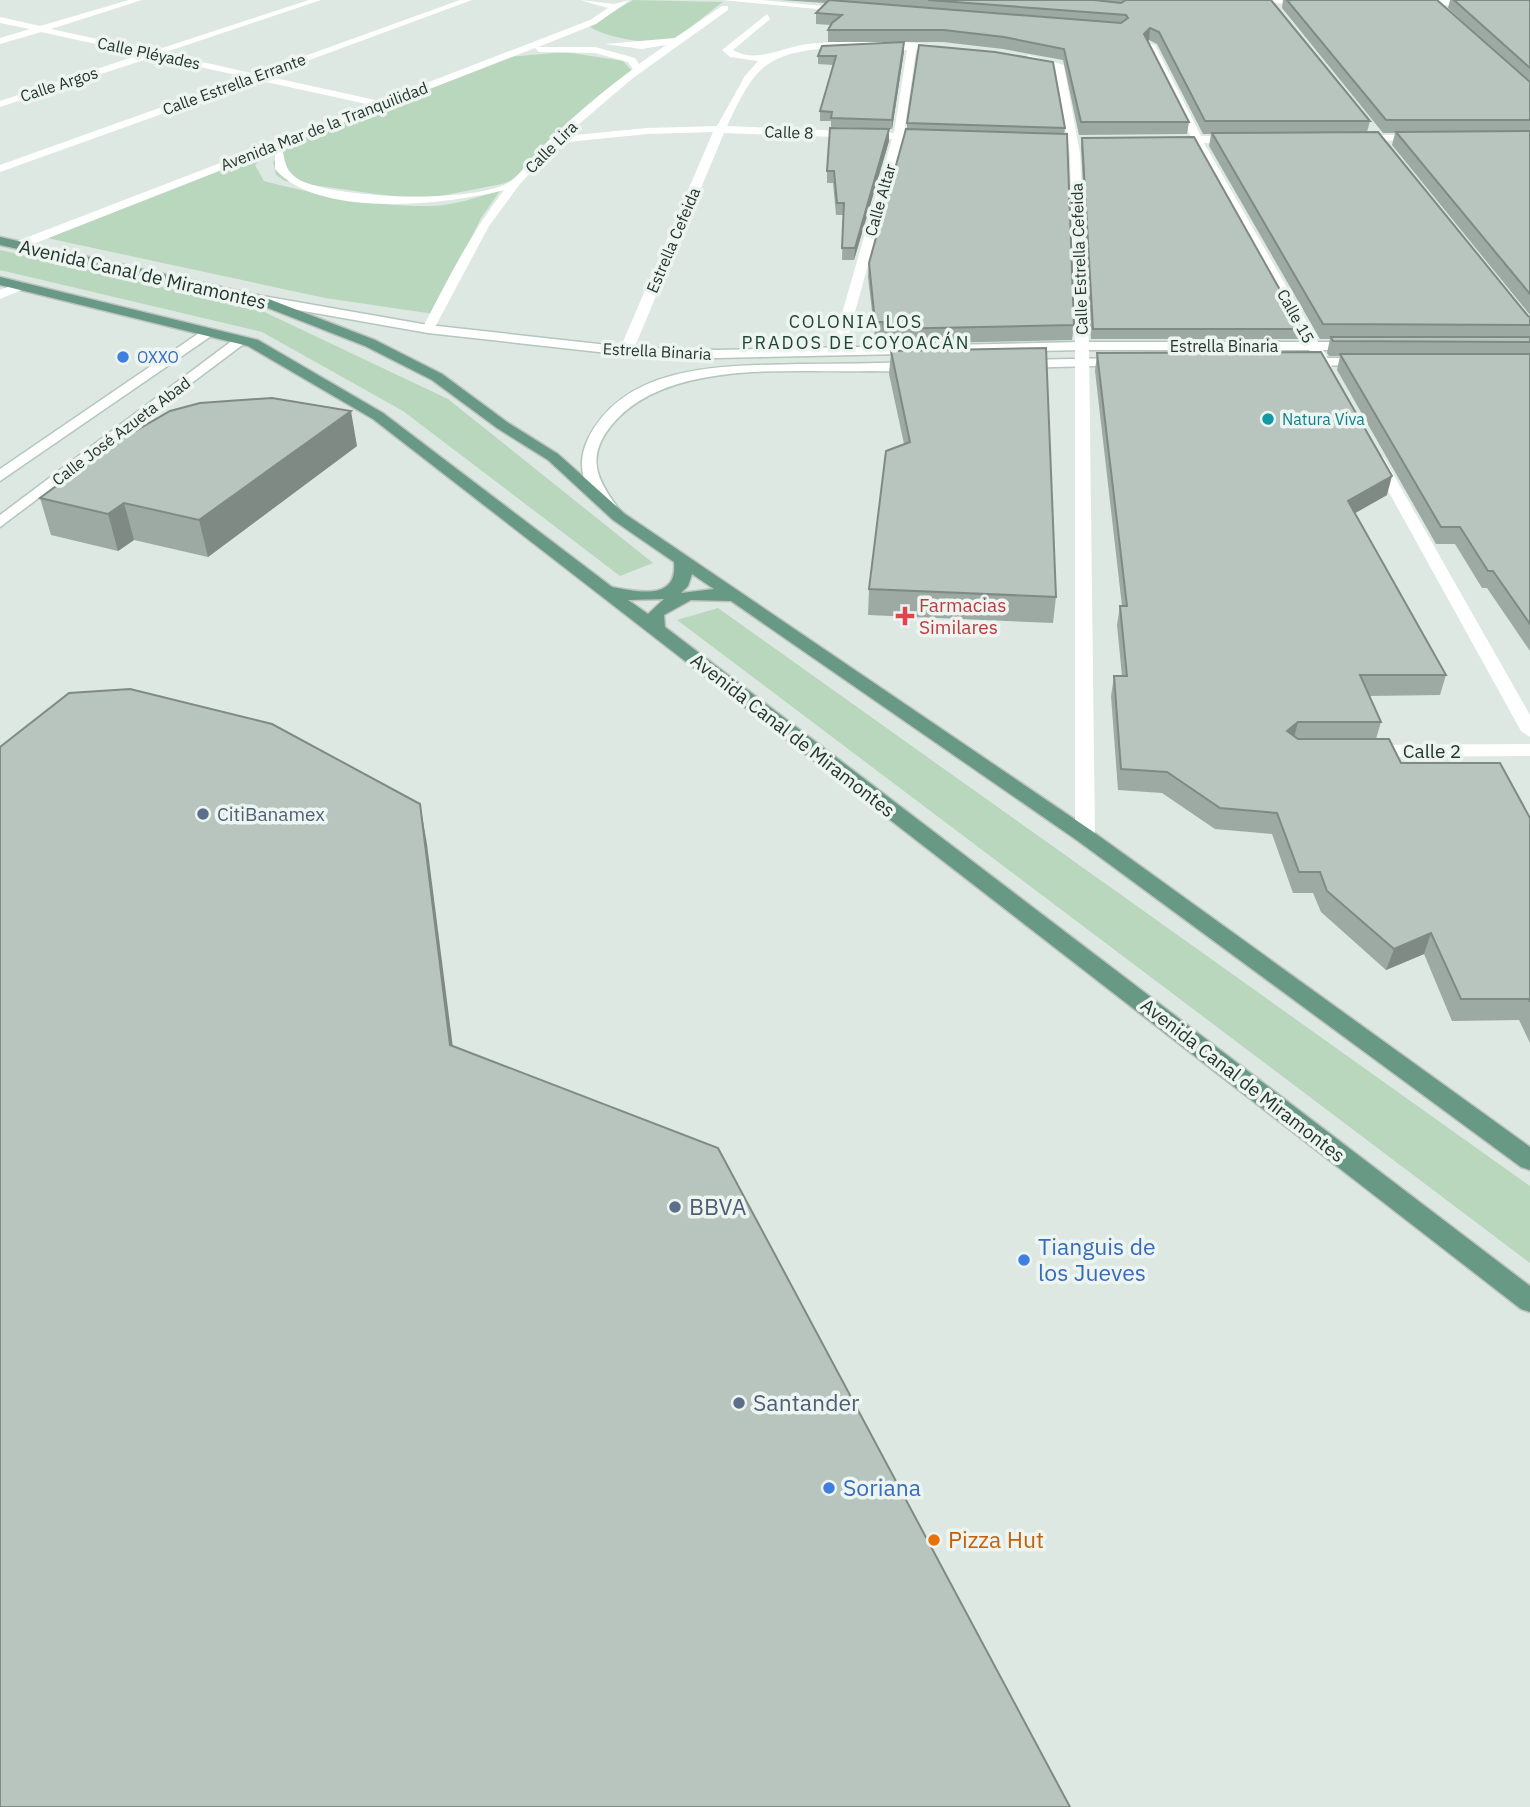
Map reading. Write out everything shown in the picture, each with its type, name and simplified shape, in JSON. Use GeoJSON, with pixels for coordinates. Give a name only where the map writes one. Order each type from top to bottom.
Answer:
{"type":"FeatureCollection","features":[{"type":"Feature","properties":{"kind":"main road","name":"Avenida Canal de Miramontes"},"geometry":{"type":"LineString","coordinates":[[0,241],[257,299],[370,343],[437,377],[502,425],[553,457],[619,517],[734,599],[1085,836],[1530,1160]]}},
{"type":"Feature","properties":{"kind":"main road","name":"Avenida Canal de Miramontes"},"geometry":{"type":"LineString","coordinates":[[0,281],[253,343],[378,416],[1530,1301]]}},
{"type":"Feature","properties":{"kind":"main road"},"geometry":{"type":"LineString","coordinates":[[605,590],[633,597],[668,593],[683,583],[686,577],[682,562]]}},
{"type":"Feature","properties":{"kind":"main road"},"geometry":{"type":"LineString","coordinates":[[656,629],[656,614],[673,600],[710,594],[734,599]]}},
{"type":"Feature","properties":{"kind":"street"},"geometry":{"type":"LineString","coordinates":[[0,41],[138,0]]}},
{"type":"Feature","properties":{"kind":"street","name":"Calle Argos"},"geometry":{"type":"LineString","coordinates":[[0,104],[317,0]]}},
{"type":"Feature","properties":{"kind":"street","name":"Calle Estrella Errante"},"geometry":{"type":"LineString","coordinates":[[0,169],[468,0]]}},
{"type":"Feature","properties":{"kind":"street"},"geometry":{"type":"LineString","coordinates":[[584,0],[616,7]]}},
{"type":"Feature","properties":{"kind":"street","name":"Avenida Mar de la Tranquilidad"},"geometry":{"type":"LineString","coordinates":[[19,245],[505,55],[583,34],[626,0]]}},
{"type":"Feature","properties":{"kind":"street"},"geometry":{"type":"LineString","coordinates":[[1235,1],[1324,2]]}},
{"type":"Feature","properties":{"kind":"street"},"geometry":{"type":"LineString","coordinates":[[1269,1],[1278,12]]}},
{"type":"Feature","properties":{"kind":"street"},"geometry":{"type":"LineString","coordinates":[[1431,1],[1441,11]]}},
{"type":"Feature","properties":{"kind":"street"},"geometry":{"type":"LineString","coordinates":[[1405,2],[1530,3]]}},
{"type":"Feature","properties":{"kind":"street"},"geometry":{"type":"LineString","coordinates":[[725,4],[854,10]]}},
{"type":"Feature","properties":{"kind":"street","name":"Calle Lira"},"geometry":{"type":"LineString","coordinates":[[428,329],[492,214],[553,141],[725,4]]}},
{"type":"Feature","properties":{"kind":"street"},"geometry":{"type":"LineString","coordinates":[[766,59],[733,55],[727,50],[767,17]]}},
{"type":"Feature","properties":{"kind":"street","name":"Calle Pléyades"},"geometry":{"type":"LineString","coordinates":[[0,20],[380,104]]}},
{"type":"Feature","properties":{"kind":"street"},"geometry":{"type":"LineString","coordinates":[[583,34],[629,46],[677,41]]}},
{"type":"Feature","properties":{"kind":"street"},"geometry":{"type":"LineString","coordinates":[[719,130],[754,69],[766,59],[799,49],[842,44],[962,51]]}},
{"type":"Feature","properties":{"kind":"street","name":"Calle 15"},"geometry":{"type":"LineString","coordinates":[[1150,45],[1197,139],[1327,368]]}},
{"type":"Feature","properties":{"kind":"street","name":"Calle Altar"},"geometry":{"type":"LineString","coordinates":[[838,352],[898,136],[912,47]]}},
{"type":"Feature","properties":{"kind":"street"},"geometry":{"type":"LineString","coordinates":[[505,55],[555,48],[595,50],[625,57],[636,64],[639,72]]}},
{"type":"Feature","properties":{"kind":"street","name":"Calle Estrella Cefeida"},"geometry":{"type":"LineString","coordinates":[[1012,55],[1059,65],[1074,141],[1082,354],[1085,836]]}},
{"type":"Feature","properties":{"kind":"street","name":"Calle 8"},"geometry":{"type":"LineString","coordinates":[[553,141],[601,132],[654,128],[939,138]]}},
{"type":"Feature","properties":{"kind":"street"},"geometry":{"type":"LineString","coordinates":[[1372,128],[1389,149]]}},
{"type":"Feature","properties":{"kind":"street","name":"Estrella Cefeida"},"geometry":{"type":"LineString","coordinates":[[626,351],[719,130]]}},
{"type":"Feature","properties":{"kind":"street"},"geometry":{"type":"LineString","coordinates":[[1341,139],[1435,138]]}},
{"type":"Feature","properties":{"kind":"street"},"geometry":{"type":"LineString","coordinates":[[290,139],[278,152],[278,166],[282,172],[299,184],[327,193],[410,200],[466,195],[515,184]]}},
{"type":"Feature","properties":{"kind":"street"},"geometry":{"type":"LineString","coordinates":[[1156,140],[1250,139]]}},
{"type":"Feature","properties":{"kind":"street"},"geometry":{"type":"LineString","coordinates":[[1061,141],[1088,141]]}},
{"type":"Feature","properties":{"kind":"street"},"geometry":{"type":"LineString","coordinates":[[0,295],[20,286]]}},
{"type":"Feature","properties":{"kind":"street","name":"Estrella Binaria"},"geometry":{"type":"LineString","coordinates":[[257,299],[428,329],[626,351],[696,354],[1082,354],[1367,346]]}},
{"type":"Feature","properties":{"kind":"street","name":"Calle José Azueta Abad"},"geometry":{"type":"LineString","coordinates":[[0,476],[210,332]]}},
{"type":"Feature","properties":{"kind":"street","name":"Calle José Azueta Abad"},"geometry":{"type":"LineString","coordinates":[[0,522],[242,340]]}},
{"type":"Feature","properties":{"kind":"street"},"geometry":{"type":"LineString","coordinates":[[696,354],[682,360],[680,364],[698,373]]}},
{"type":"Feature","properties":{"kind":"street","name":"Estrella Binaria"},"geometry":{"type":"LineString","coordinates":[[1000,364],[1082,354],[1135,362]]}},
{"type":"Feature","properties":{"kind":"street","name":"Estrella Binaria"},"geometry":{"type":"LineString","coordinates":[[1283,362],[1327,368],[1378,362]]}},
{"type":"Feature","properties":{"kind":"street","name":"Estrella Binaria"},"geometry":{"type":"LineString","coordinates":[[619,517],[603,502],[588,470],[594,439],[617,412],[633,400],[674,380],[698,373],[932,366]]}},
{"type":"Feature","properties":{"kind":"street"},"geometry":{"type":"LineString","coordinates":[[1370,446],[1530,731]]}},
{"type":"Feature","properties":{"kind":"street","name":"Calle 2"},"geometry":{"type":"LineString","coordinates":[[1348,751],[1530,750]]}},
{"type":"Feature","properties":{"kind":"green space"},"geometry":{"type":"Polygon","coordinates":[[[633,0],[723,2],[687,30],[666,41],[631,40],[606,34],[589,26],[633,0]]]}},
{"type":"Feature","properties":{"kind":"green space"},"geometry":{"type":"Polygon","coordinates":[[[565,52],[623,61],[632,71],[560,130],[515,179],[430,198],[404,198],[285,181],[276,175],[273,162],[296,139],[508,57],[565,52]]]}},
{"type":"Feature","properties":{"kind":"green space"},"geometry":{"type":"Polygon","coordinates":[[[272,148],[255,165],[264,181],[326,195],[368,202],[440,206],[500,191],[481,218],[434,314],[325,298],[47,238],[272,148]]]}},
{"type":"Feature","properties":{"kind":"green space"},"geometry":{"type":"Polygon","coordinates":[[[0,250],[256,308],[448,399],[653,563],[620,576],[403,411],[262,332],[0,270],[0,250]]]}},
{"type":"Feature","properties":{"kind":"green space"},"geometry":{"type":"Polygon","coordinates":[[[718,608],[1530,1186],[1530,1263],[677,620],[718,608]]]}},
{"type":"Feature","properties":{"kind":"building"},"geometry":{"type":"Polygon","coordinates":[[[829,0],[1121,23],[1128,18],[1126,15],[928,0],[1094,0],[1121,3],[1126,0],[1271,0],[1370,121],[1205,121],[1159,32],[1150,28],[1144,34],[1189,122],[1081,122],[1064,49],[1004,37],[944,30],[828,30],[842,15],[816,13],[829,0]]]}},
{"type":"Feature","properties":{"kind":"building"},"geometry":{"type":"Polygon","coordinates":[[[1287,0],[1437,0],[1530,82],[1530,120],[1386,120],[1287,0]]]}},
{"type":"Feature","properties":{"kind":"building"},"geometry":{"type":"Polygon","coordinates":[[[1454,0],[1530,0],[1530,68],[1454,0]]]}},
{"type":"Feature","properties":{"kind":"building"},"geometry":{"type":"Polygon","coordinates":[[[904,42],[892,120],[831,118],[832,112],[820,111],[836,56],[818,56],[822,46],[904,42]]]}},
{"type":"Feature","properties":{"kind":"building"},"geometry":{"type":"Polygon","coordinates":[[[919,45],[995,52],[1053,62],[1065,128],[907,123],[919,45]]]}},
{"type":"Feature","properties":{"kind":"building"},"geometry":{"type":"Polygon","coordinates":[[[830,128],[889,129],[855,248],[842,248],[844,203],[837,203],[834,171],[827,171],[830,128]]]}},
{"type":"Feature","properties":{"kind":"building"},"geometry":{"type":"Polygon","coordinates":[[[906,129],[1067,134],[1074,325],[884,329],[883,322],[875,322],[869,263],[906,129]]]}},
{"type":"Feature","properties":{"kind":"building"},"geometry":{"type":"Polygon","coordinates":[[[1530,131],[1530,294],[1396,132],[1530,131]]]}},
{"type":"Feature","properties":{"kind":"building"},"geometry":{"type":"Polygon","coordinates":[[[1378,132],[1530,317],[1530,325],[1323,324],[1212,133],[1378,132]]]}},
{"type":"Feature","properties":{"kind":"building"},"geometry":{"type":"Polygon","coordinates":[[[1194,137],[1302,329],[1093,329],[1082,138],[1194,137]]]}},
{"type":"Feature","properties":{"kind":"building"},"geometry":{"type":"Polygon","coordinates":[[[1331,337],[1530,337],[1530,342],[1333,341],[1331,337]]]}},
{"type":"Feature","properties":{"kind":"building"},"geometry":{"type":"Polygon","coordinates":[[[1046,348],[1056,597],[869,589],[886,451],[910,442],[891,351],[1046,348]]]}},
{"type":"Feature","properties":{"kind":"building"},"geometry":{"type":"Polygon","coordinates":[[[1321,352],[1392,476],[1348,501],[1446,675],[1360,675],[1381,722],[1298,722],[1287,731],[1298,739],[1389,739],[1401,763],[1500,763],[1530,818],[1530,1002],[1529,999],[1461,999],[1431,933],[1394,949],[1327,891],[1320,872],[1299,872],[1277,813],[1220,808],[1167,772],[1121,769],[1114,676],[1127,676],[1120,606],[1127,606],[1097,353],[1321,352]]]}},
{"type":"Feature","properties":{"kind":"building"},"geometry":{"type":"Polygon","coordinates":[[[1340,354],[1530,354],[1530,624],[1493,571],[1488,571],[1460,527],[1441,527],[1340,354]]]}},
{"type":"Feature","properties":{"kind":"building"},"geometry":{"type":"Polygon","coordinates":[[[272,398],[351,411],[199,520],[124,503],[108,514],[40,498],[113,444],[170,411],[200,403],[272,398]]]}},
{"type":"Feature","properties":{"kind":"building"},"geometry":{"type":"Polygon","coordinates":[[[130,689],[272,724],[420,804],[450,1045],[718,1148],[1070,1807],[0,1807],[0,747],[69,693],[130,689]]]}},
{"type":"Feature","properties":{"kind":"place","name":"OXXO"},"geometry":{"type":"Point","coordinates":[123,357]}},
{"type":"Feature","properties":{"kind":"place","name":"Natura Viva"},"geometry":{"type":"Point","coordinates":[1268,419]}},
{"type":"Feature","properties":{"kind":"place","name":"Farmacias Similares"},"geometry":{"type":"Point","coordinates":[905,616]}},
{"type":"Feature","properties":{"kind":"place","name":"CitiBanamex"},"geometry":{"type":"Point","coordinates":[203,814]}},
{"type":"Feature","properties":{"kind":"place","name":"BBVA"},"geometry":{"type":"Point","coordinates":[675,1207]}},
{"type":"Feature","properties":{"kind":"place","name":"Tianguis de los Jueves"},"geometry":{"type":"Point","coordinates":[1024,1260]}},
{"type":"Feature","properties":{"kind":"place","name":"Santander"},"geometry":{"type":"Point","coordinates":[739,1403]}},
{"type":"Feature","properties":{"kind":"place","name":"Soriana"},"geometry":{"type":"Point","coordinates":[829,1488]}},
{"type":"Feature","properties":{"kind":"place","name":"Pizza Hut"},"geometry":{"type":"Point","coordinates":[934,1540]}},
{"type":"Feature","properties":{"kind":"district","name":"COLONIA LOS PRADOS DE COYOACÁN"},"geometry":{"type":"Point","coordinates":[856,332]}}]}
